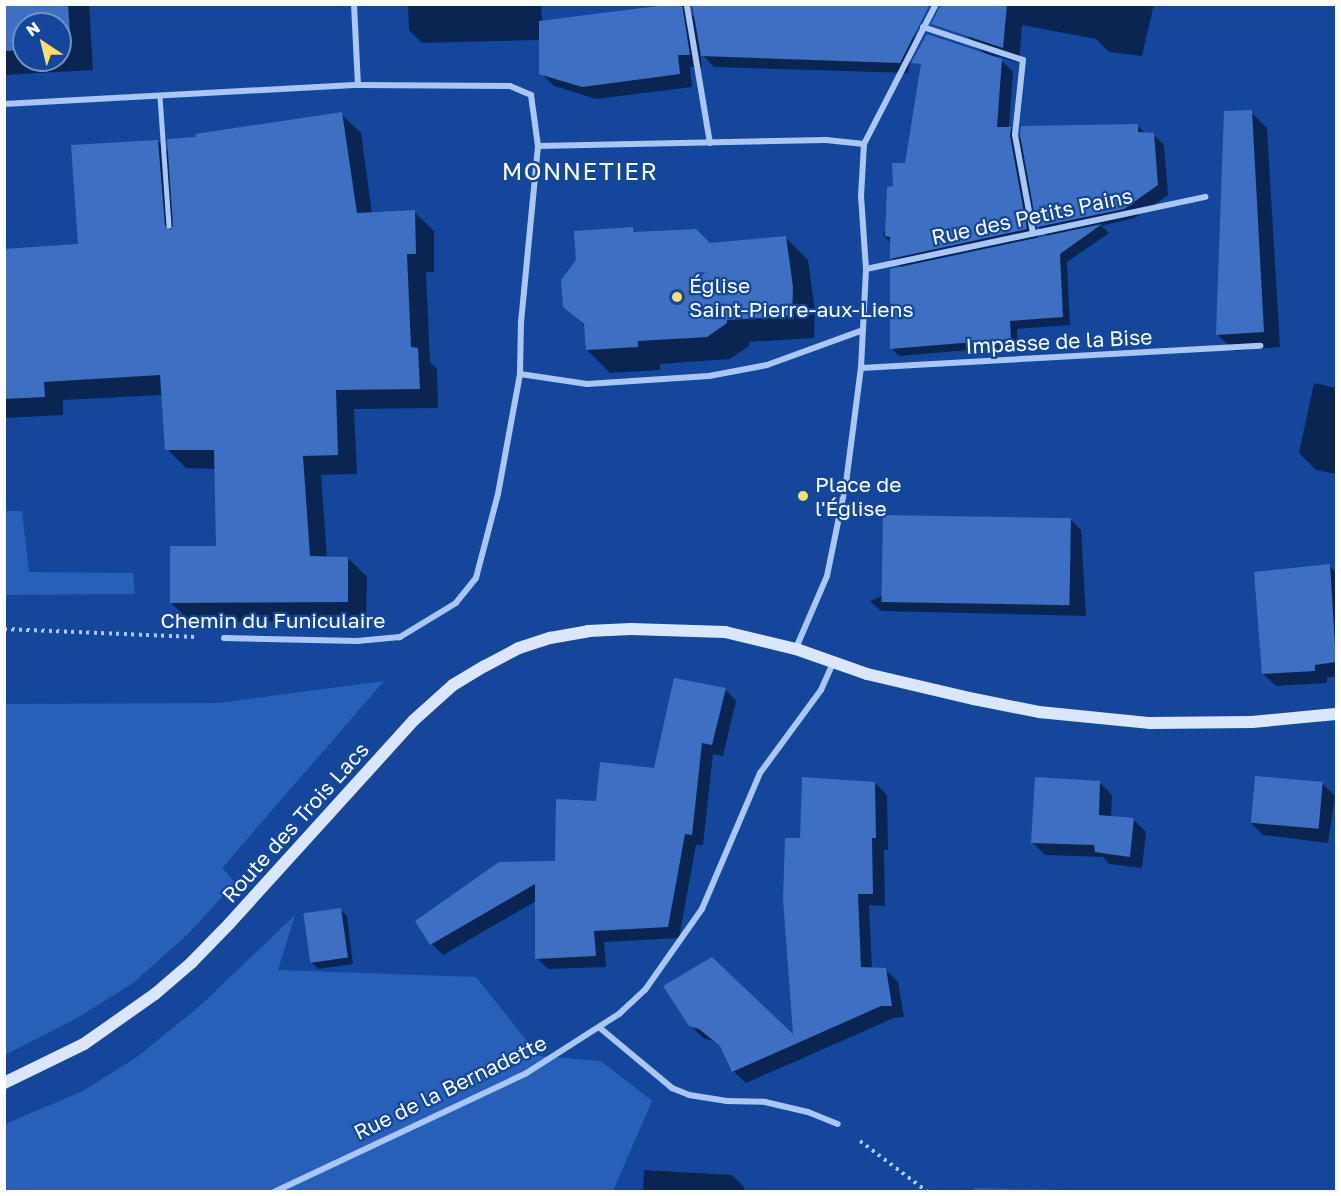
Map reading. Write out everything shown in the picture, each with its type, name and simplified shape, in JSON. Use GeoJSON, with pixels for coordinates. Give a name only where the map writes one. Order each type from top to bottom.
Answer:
{"type":"FeatureCollection","features":[{"type":"Feature","properties":{"kind":"street"},"geometry":{"type":"LineString","coordinates":[[4,104],[358,85],[354,4]]}},
{"type":"Feature","properties":{"kind":"street"},"geometry":{"type":"LineString","coordinates":[[796,649],[827,576],[846,483],[861,368],[866,269],[861,196],[864,144],[936,4]]}},
{"type":"Feature","properties":{"kind":"street"},"geometry":{"type":"LineString","coordinates":[[687,6],[710,143]]}},
{"type":"Feature","properties":{"kind":"street"},"geometry":{"type":"LineString","coordinates":[[923,27],[1023,60],[1015,135],[1032,233]]}},
{"type":"Feature","properties":{"kind":"street","name":"Chemin du Funiculaire"},"geometry":{"type":"LineString","coordinates":[[224,638],[357,641],[400,637],[456,603],[476,578],[498,494],[520,374],[521,321],[538,146],[531,95],[510,86],[358,85]]}},
{"type":"Feature","properties":{"kind":"street"},"geometry":{"type":"LineString","coordinates":[[538,146],[826,140],[864,144]]}},
{"type":"Feature","properties":{"kind":"street","name":"Rue des Petits Pains"},"geometry":{"type":"LineString","coordinates":[[866,269],[1205,196]]}},
{"type":"Feature","properties":{"kind":"street"},"geometry":{"type":"LineString","coordinates":[[520,374],[587,384],[709,376],[767,365],[863,330]]}},
{"type":"Feature","properties":{"kind":"street","name":"Impasse de la Bise"},"geometry":{"type":"LineString","coordinates":[[861,368],[1260,346]]}},
{"type":"Feature","properties":{"kind":"street","name":"Route des Trois Lacs"},"geometry":{"type":"LineString","coordinates":[[4,1083],[84,1044],[155,994],[191,963],[414,720],[453,685],[519,648],[549,638],[588,631],[631,629],[725,632],[796,649],[833,663],[974,699],[1050,714],[1150,723],[1252,722],[1336,714]]}},
{"type":"Feature","properties":{"kind":"street","name":"Rue de la Bernadette"},"geometry":{"type":"LineString","coordinates":[[274,1191],[525,1074],[600,1028],[645,990],[702,909],[760,773],[816,698],[833,663]]}},
{"type":"Feature","properties":{"kind":"street"},"geometry":{"type":"LineString","coordinates":[[600,1028],[672,1088],[689,1095],[726,1101],[765,1102],[808,1112],[838,1124]]}},
{"type":"Feature","properties":{"kind":"lane"},"geometry":{"type":"LineString","coordinates":[[160,97],[169,226]]}},
{"type":"Feature","properties":{"kind":"path","name":"Chemin du Funiculaire"},"geometry":{"type":"LineString","coordinates":[[4,629],[224,638]]}},
{"type":"Feature","properties":{"kind":"path"},"geometry":{"type":"LineString","coordinates":[[838,1124],[928,1191]]}},
{"type":"Feature","properties":{"kind":"shaded area"},"geometry":{"type":"Polygon","coordinates":[[[4,511],[22,511],[29,572],[133,573],[135,594],[5,595],[4,511]]]}},
{"type":"Feature","properties":{"kind":"shaded area"},"geometry":{"type":"Polygon","coordinates":[[[384,681],[222,868],[235,883],[188,934],[133,983],[77,1018],[5,1055],[5,704],[218,703],[384,681]]]}},
{"type":"Feature","properties":{"kind":"shaded area"},"geometry":{"type":"Polygon","coordinates":[[[295,915],[278,970],[476,977],[539,1056],[601,1061],[652,1101],[613,1191],[5,1192],[5,1124],[83,1091],[137,1057],[201,1005],[295,915]]]}},
{"type":"Feature","properties":{"kind":"shaded area"},"geometry":{"type":"Polygon","coordinates":[[[974,1188],[1115,1191],[973,1191],[974,1188]]]}},
{"type":"Feature","properties":{"kind":"building"},"geometry":{"type":"Polygon","coordinates":[[[4,4],[68,4],[69,12],[12,12],[12,51],[4,51],[4,4]]]}},
{"type":"Feature","properties":{"kind":"building"},"geometry":{"type":"Polygon","coordinates":[[[682,4],[690,55],[678,55],[680,74],[582,87],[539,74],[539,21],[682,4]]]}},
{"type":"Feature","properties":{"kind":"building"},"geometry":{"type":"Polygon","coordinates":[[[692,4],[930,4],[900,63],[701,56],[692,4]]]}},
{"type":"Feature","properties":{"kind":"building"},"geometry":{"type":"Polygon","coordinates":[[[941,4],[1007,4],[1003,48],[931,24],[941,4]]]}},
{"type":"Feature","properties":{"kind":"building"},"geometry":{"type":"Polygon","coordinates":[[[927,34],[1002,59],[997,127],[1011,127],[1010,136],[1027,229],[890,259],[890,237],[885,236],[887,187],[893,186],[892,163],[905,163],[921,64],[911,63],[927,34]]]}},
{"type":"Feature","properties":{"kind":"building"},"geometry":{"type":"Polygon","coordinates":[[[1252,110],[1264,332],[1216,335],[1224,111],[1252,110]]]}},
{"type":"Feature","properties":{"kind":"building"},"geometry":{"type":"Polygon","coordinates":[[[342,112],[357,213],[415,210],[416,254],[407,254],[411,347],[418,348],[420,389],[336,390],[338,455],[303,456],[310,556],[348,557],[348,602],[170,603],[170,546],[216,546],[214,450],[165,450],[160,375],[44,382],[45,397],[4,399],[4,249],[78,244],[71,145],[158,140],[165,226],[170,230],[173,226],[167,139],[196,137],[195,134],[342,112]]]}},
{"type":"Feature","properties":{"kind":"building"},"geometry":{"type":"Polygon","coordinates":[[[1138,124],[1138,132],[1154,133],[1158,185],[1124,209],[1037,227],[1020,135],[1021,126],[1138,124]]]}},
{"type":"Feature","properties":{"kind":"building"},"geometry":{"type":"Polygon","coordinates":[[[1102,224],[1060,254],[1063,317],[1010,321],[1011,339],[890,349],[890,269],[1102,224]]]}},
{"type":"Feature","properties":{"kind":"building","name":"Église Saint-Pierre-aux-Liens"},"geometry":{"type":"Polygon","coordinates":[[[633,227],[634,232],[696,229],[710,243],[786,236],[793,287],[792,316],[727,320],[727,323],[707,337],[638,341],[638,347],[586,350],[584,324],[563,307],[561,280],[576,260],[574,231],[633,227]]]}},
{"type":"Feature","properties":{"kind":"building"},"geometry":{"type":"Polygon","coordinates":[[[883,515],[1071,518],[1069,605],[881,602],[883,515]]]}},
{"type":"Feature","properties":{"kind":"building"},"geometry":{"type":"Polygon","coordinates":[[[1330,564],[1336,662],[1315,665],[1315,671],[1262,674],[1254,572],[1330,564]]]}},
{"type":"Feature","properties":{"kind":"building"},"geometry":{"type":"Polygon","coordinates":[[[674,678],[726,688],[712,745],[702,743],[692,835],[685,834],[668,927],[594,931],[596,956],[535,959],[535,884],[430,945],[415,921],[499,862],[555,861],[556,799],[596,801],[600,762],[654,768],[674,678]]]}},
{"type":"Feature","properties":{"kind":"building"},"geometry":{"type":"Polygon","coordinates":[[[1255,776],[1323,782],[1319,829],[1251,823],[1255,776]]]}},
{"type":"Feature","properties":{"kind":"building"},"geometry":{"type":"Polygon","coordinates":[[[802,777],[875,782],[876,838],[872,838],[873,894],[858,894],[861,967],[886,968],[892,1006],[881,1006],[732,1072],[720,1046],[699,1029],[689,1026],[663,986],[712,957],[793,1034],[783,899],[785,838],[800,838],[802,777]]]}},
{"type":"Feature","properties":{"kind":"building"},"geometry":{"type":"Polygon","coordinates":[[[1035,777],[1100,781],[1099,815],[1134,818],[1130,857],[1095,852],[1094,845],[1031,843],[1035,777]]]}},
{"type":"Feature","properties":{"kind":"building"},"geometry":{"type":"Polygon","coordinates":[[[341,908],[348,958],[310,963],[303,913],[341,908]]]}},
{"type":"Feature","properties":{"kind":"place","name":"Église Saint-Pierre-aux-Liens"},"geometry":{"type":"Point","coordinates":[677,297]}},
{"type":"Feature","properties":{"kind":"place","name":"Place de l'Église"},"geometry":{"type":"Point","coordinates":[803,496]}},
{"type":"Feature","properties":{"kind":"district","name":"MONNETIER"},"geometry":{"type":"Point","coordinates":[580,171]}}]}
